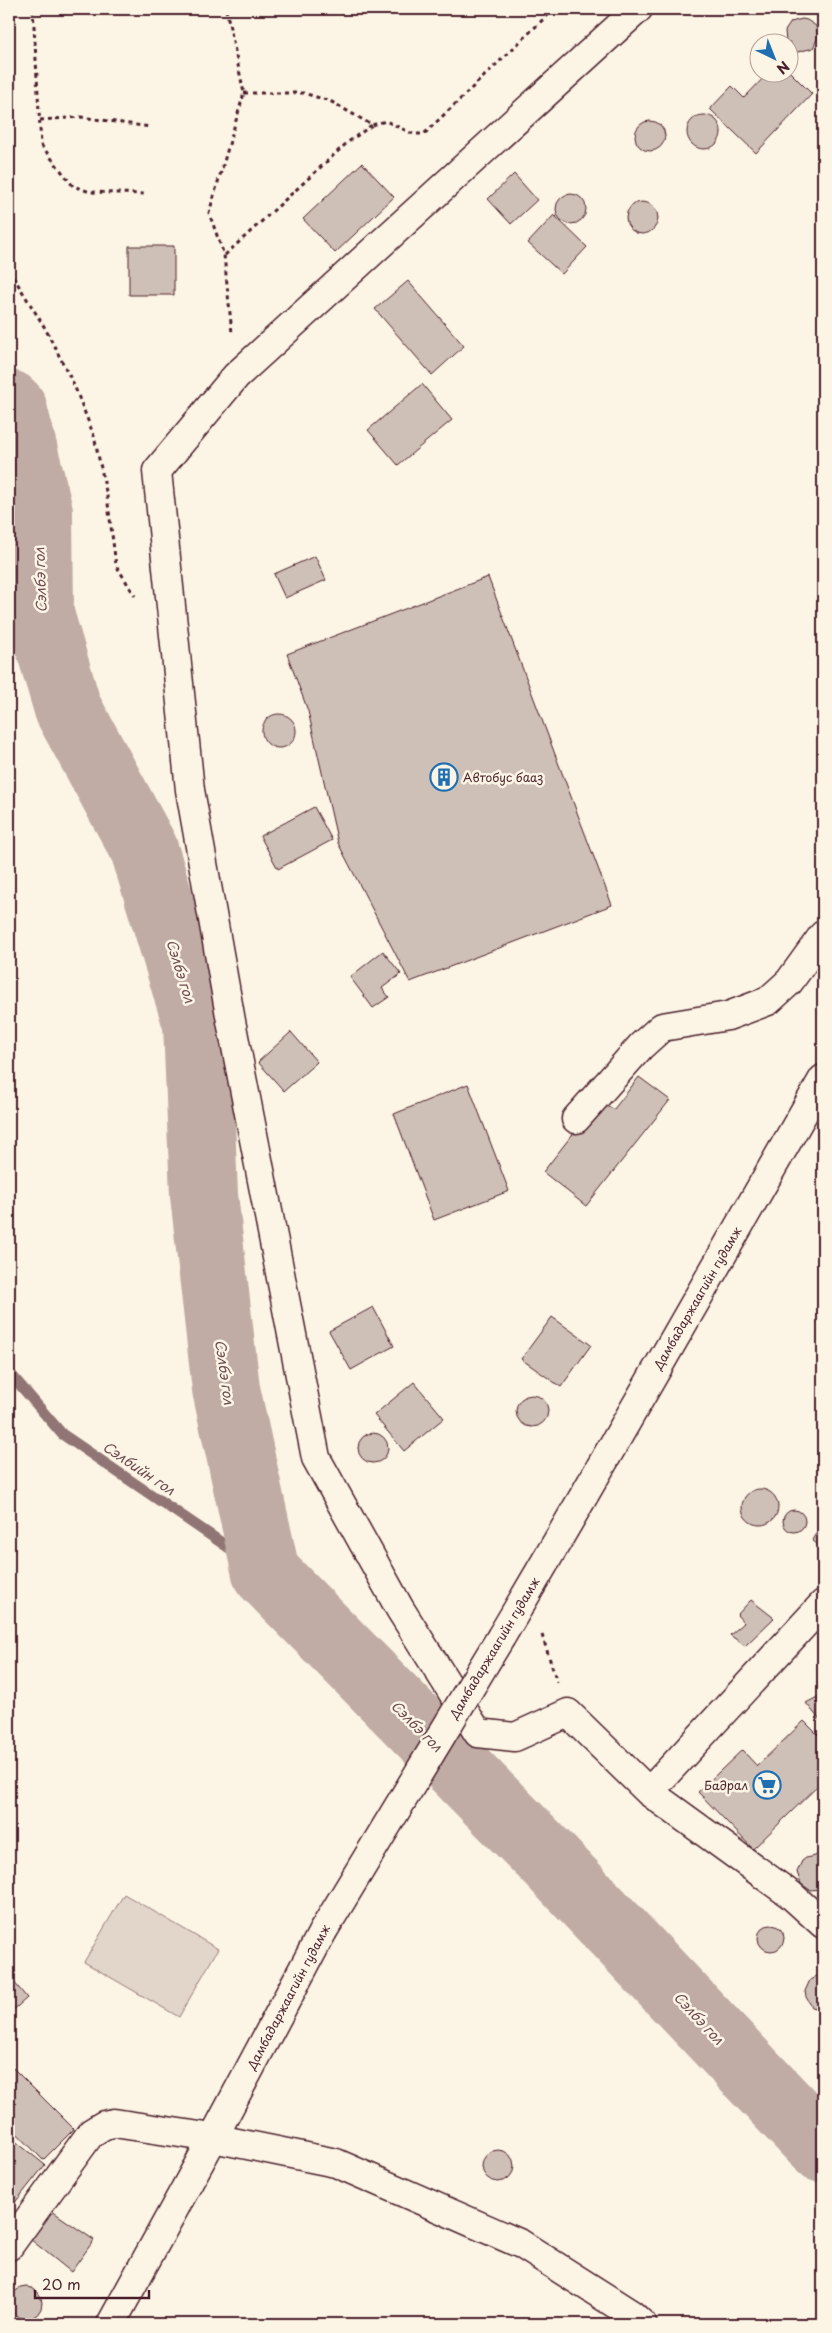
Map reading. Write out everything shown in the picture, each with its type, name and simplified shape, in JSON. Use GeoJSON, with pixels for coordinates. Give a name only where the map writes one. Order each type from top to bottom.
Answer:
{"type":"FeatureCollection","features":[{"type":"Feature","properties":{"kind":"street"},"geometry":{"type":"LineString","coordinates":[[638,9],[236,376],[157,471],[190,790],[231,1022],[316,1458],[400,1609],[478,1733],[515,1737],[568,1713],[649,1792],[791,1896],[823,1924]]}},
{"type":"Feature","properties":{"kind":"street"},"geometry":{"type":"LineString","coordinates":[[576,1119],[641,1046],[662,1027],[728,1016],[768,1001],[789,982],[823,935]]}},
{"type":"Feature","properties":{"kind":"street","name":"Дамбадаржаагийн гудамж"},"geometry":{"type":"LineString","coordinates":[[111,2324],[213,2138],[322,1931],[584,1497],[617,1435],[823,1079]]}},
{"type":"Feature","properties":{"kind":"street"},"geometry":{"type":"LineString","coordinates":[[649,1792],[823,1604]]}},
{"type":"Feature","properties":{"kind":"street"},"geometry":{"type":"LineString","coordinates":[[9,2246],[91,2132],[104,2125],[114,2123],[213,2138],[336,2163],[521,2244],[631,2314],[642,2324]]}},
{"type":"Feature","properties":{"kind":"path"},"geometry":{"type":"LineString","coordinates":[[33,9],[41,145],[73,186],[90,192],[145,194]]}},
{"type":"Feature","properties":{"kind":"path"},"geometry":{"type":"LineString","coordinates":[[226,9],[244,93],[209,213],[224,256],[236,376]]}},
{"type":"Feature","properties":{"kind":"path"},"geometry":{"type":"LineString","coordinates":[[224,256],[348,142],[372,125],[386,121],[413,134],[424,134],[554,9]]}},
{"type":"Feature","properties":{"kind":"path"},"geometry":{"type":"LineString","coordinates":[[244,93],[303,93],[330,101],[372,125]]}},
{"type":"Feature","properties":{"kind":"path"},"geometry":{"type":"LineString","coordinates":[[40,120],[81,117],[150,127]]}},
{"type":"Feature","properties":{"kind":"path"},"geometry":{"type":"LineString","coordinates":[[9,270],[45,328],[70,377],[94,436],[108,496],[116,565],[144,609],[173,631]]}},
{"type":"Feature","properties":{"kind":"shaded area"},"geometry":{"type":"Polygon","coordinates":[[[124,1894],[218,1949],[179,2017],[84,1962],[124,1894]]]}},
{"type":"Feature","properties":{"kind":"building"},"geometry":{"type":"Polygon","coordinates":[[[802,19],[816,26],[818,37],[813,48],[800,51],[800,32],[785,32],[791,22],[802,19]]]}},
{"type":"Feature","properties":{"kind":"building"},"geometry":{"type":"Polygon","coordinates":[[[759,82],[800,82],[812,94],[756,153],[710,109],[732,86],[744,98],[759,82]]]}},
{"type":"Feature","properties":{"kind":"building"},"geometry":{"type":"Polygon","coordinates":[[[704,115],[711,116],[716,120],[720,125],[720,139],[716,144],[711,148],[704,149],[697,148],[692,144],[688,139],[687,132],[688,125],[692,120],[697,116],[704,115]]]}},
{"type":"Feature","properties":{"kind":"building"},"geometry":{"type":"Polygon","coordinates":[[[650,121],[661,125],[665,136],[661,147],[650,151],[639,147],[635,136],[639,125],[650,121]]]}},
{"type":"Feature","properties":{"kind":"building"},"geometry":{"type":"Polygon","coordinates":[[[362,163],[394,197],[335,253],[303,219],[362,163]]]}},
{"type":"Feature","properties":{"kind":"building"},"geometry":{"type":"Polygon","coordinates":[[[514,174],[537,200],[511,224],[488,199],[514,174]]]}},
{"type":"Feature","properties":{"kind":"building"},"geometry":{"type":"Polygon","coordinates":[[[571,194],[582,198],[586,209],[582,220],[571,224],[560,220],[556,209],[560,198],[571,194]]]}},
{"type":"Feature","properties":{"kind":"building"},"geometry":{"type":"Polygon","coordinates":[[[642,202],[653,207],[658,218],[653,229],[642,234],[631,229],[626,218],[631,207],[642,202]]]}},
{"type":"Feature","properties":{"kind":"building"},"geometry":{"type":"Polygon","coordinates":[[[554,215],[587,247],[562,274],[528,243],[554,215]]]}},
{"type":"Feature","properties":{"kind":"building"},"geometry":{"type":"Polygon","coordinates":[[[129,246],[174,246],[174,295],[129,295],[129,246]]]}},
{"type":"Feature","properties":{"kind":"building"},"geometry":{"type":"Polygon","coordinates":[[[408,281],[464,346],[432,375],[375,309],[408,281]]]}},
{"type":"Feature","properties":{"kind":"building"},"geometry":{"type":"Polygon","coordinates":[[[422,384],[452,420],[398,465],[368,430],[422,384]]]}},
{"type":"Feature","properties":{"kind":"building"},"geometry":{"type":"Polygon","coordinates":[[[315,556],[326,580],[285,598],[274,574],[315,556]]]}},
{"type":"Feature","properties":{"kind":"building","name":"Автобус бааз"},"geometry":{"type":"Polygon","coordinates":[[[488,577],[612,905],[410,982],[338,843],[308,711],[287,654],[488,577]]]}},
{"type":"Feature","properties":{"kind":"building"},"geometry":{"type":"Polygon","coordinates":[[[279,714],[291,719],[296,731],[291,743],[279,748],[267,743],[262,731],[267,719],[279,714]]]}},
{"type":"Feature","properties":{"kind":"building"},"geometry":{"type":"Polygon","coordinates":[[[314,807],[332,840],[278,869],[260,836],[314,807]]]}},
{"type":"Feature","properties":{"kind":"building"},"geometry":{"type":"Polygon","coordinates":[[[383,951],[401,974],[382,988],[389,997],[373,1008],[350,977],[383,951]]]}},
{"type":"Feature","properties":{"kind":"building"},"geometry":{"type":"Polygon","coordinates":[[[291,1032],[317,1062],[284,1091],[258,1062],[291,1032]]]}},
{"type":"Feature","properties":{"kind":"building"},"geometry":{"type":"Polygon","coordinates":[[[639,1077],[670,1100],[586,1206],[543,1172],[597,1103],[614,1109],[639,1077]]]}},
{"type":"Feature","properties":{"kind":"building"},"geometry":{"type":"Polygon","coordinates":[[[468,1084],[509,1191],[434,1220],[394,1114],[468,1084]]]}},
{"type":"Feature","properties":{"kind":"building"},"geometry":{"type":"Polygon","coordinates":[[[373,1307],[394,1346],[351,1370],[329,1331],[373,1307]]]}},
{"type":"Feature","properties":{"kind":"building"},"geometry":{"type":"Polygon","coordinates":[[[552,1317],[591,1345],[561,1387],[521,1359],[552,1317]]]}},
{"type":"Feature","properties":{"kind":"building"},"geometry":{"type":"Polygon","coordinates":[[[414,1382],[444,1418],[404,1451],[374,1415],[414,1382]]]}},
{"type":"Feature","properties":{"kind":"building"},"geometry":{"type":"Polygon","coordinates":[[[532,1395],[538,1396],[543,1400],[547,1405],[547,1417],[543,1422],[538,1426],[532,1427],[526,1426],[521,1422],[517,1417],[516,1411],[517,1405],[521,1400],[526,1396],[532,1395]]]}},
{"type":"Feature","properties":{"kind":"building"},"geometry":{"type":"Polygon","coordinates":[[[373,1433],[384,1437],[388,1448],[384,1459],[373,1463],[362,1459],[358,1448],[362,1437],[373,1433]]]}},
{"type":"Feature","properties":{"kind":"building"},"geometry":{"type":"Polygon","coordinates":[[[760,1489],[773,1494],[778,1507],[773,1520],[760,1525],[747,1520],[742,1507],[747,1494],[760,1489]]]}},
{"type":"Feature","properties":{"kind":"building"},"geometry":{"type":"Polygon","coordinates":[[[790,1510],[798,1510],[805,1517],[805,1525],[798,1532],[790,1532],[783,1525],[783,1517],[790,1510]]]}},
{"type":"Feature","properties":{"kind":"building"},"geometry":{"type":"Polygon","coordinates":[[[823,1522],[823,1549],[812,1540],[823,1522]]]}},
{"type":"Feature","properties":{"kind":"building"},"geometry":{"type":"Polygon","coordinates":[[[751,1600],[774,1618],[745,1646],[730,1635],[744,1623],[737,1615],[751,1600]]]}},
{"type":"Feature","properties":{"kind":"building"},"geometry":{"type":"Polygon","coordinates":[[[823,1694],[823,1724],[806,1703],[823,1694]]]}},
{"type":"Feature","properties":{"kind":"building"},"geometry":{"type":"Polygon","coordinates":[[[804,1721],[823,1740],[823,1781],[753,1849],[698,1792],[742,1750],[757,1766],[804,1721]]]}},
{"type":"Feature","properties":{"kind":"building"},"geometry":{"type":"Polygon","coordinates":[[[818,1855],[823,1857],[823,1889],[810,1890],[801,1884],[797,1872],[802,1861],[818,1855]]]}},
{"type":"Feature","properties":{"kind":"building"},"geometry":{"type":"Polygon","coordinates":[[[771,1925],[781,1928],[784,1938],[781,1948],[771,1951],[761,1948],[758,1938],[761,1928],[771,1925]]]}},
{"type":"Feature","properties":{"kind":"building"},"geometry":{"type":"Polygon","coordinates":[[[823,1974],[823,2010],[812,2007],[805,1991],[810,1980],[823,1974]]]}},
{"type":"Feature","properties":{"kind":"building"},"geometry":{"type":"Polygon","coordinates":[[[9,1976],[27,1998],[9,2014],[9,1976]]]}},
{"type":"Feature","properties":{"kind":"building"},"geometry":{"type":"Polygon","coordinates":[[[13,2068],[74,2129],[43,2160],[9,2125],[9,2073],[13,2068]]]}},
{"type":"Feature","properties":{"kind":"building"},"geometry":{"type":"Polygon","coordinates":[[[9,2136],[45,2165],[9,2210],[9,2136]]]}},
{"type":"Feature","properties":{"kind":"building"},"geometry":{"type":"Polygon","coordinates":[[[498,2150],[509,2155],[514,2166],[509,2177],[498,2182],[487,2177],[482,2166],[487,2155],[498,2150]]]}},
{"type":"Feature","properties":{"kind":"building"},"geometry":{"type":"Polygon","coordinates":[[[52,2211],[94,2240],[71,2272],[30,2239],[52,2211]]]}},
{"type":"Feature","properties":{"kind":"building"},"geometry":{"type":"Polygon","coordinates":[[[26,2287],[37,2292],[42,2303],[37,2314],[26,2319],[15,2314],[10,2303],[15,2292],[26,2287]]]}},
{"type":"Feature","properties":{"kind":"waterway","name":"Сэлбэ гол"},"geometry":{"type":"LineString","coordinates":[[9,404],[13,408],[39,512],[40,614],[68,709],[144,849],[197,1024],[204,1195],[226,1389],[266,1573],[550,1861],[823,2149]]}},
{"type":"Feature","properties":{"kind":"waterway","name":"Сэлбийн гол"},"geometry":{"type":"LineString","coordinates":[[9,1372],[62,1434],[266,1573]]}},
{"type":"Feature","properties":{"kind":"place","name":"Автобус бааз"},"geometry":{"type":"Point","coordinates":[444,777]}},
{"type":"Feature","properties":{"kind":"place","name":"Бадрал"},"geometry":{"type":"Point","coordinates":[767,1785]}}]}
